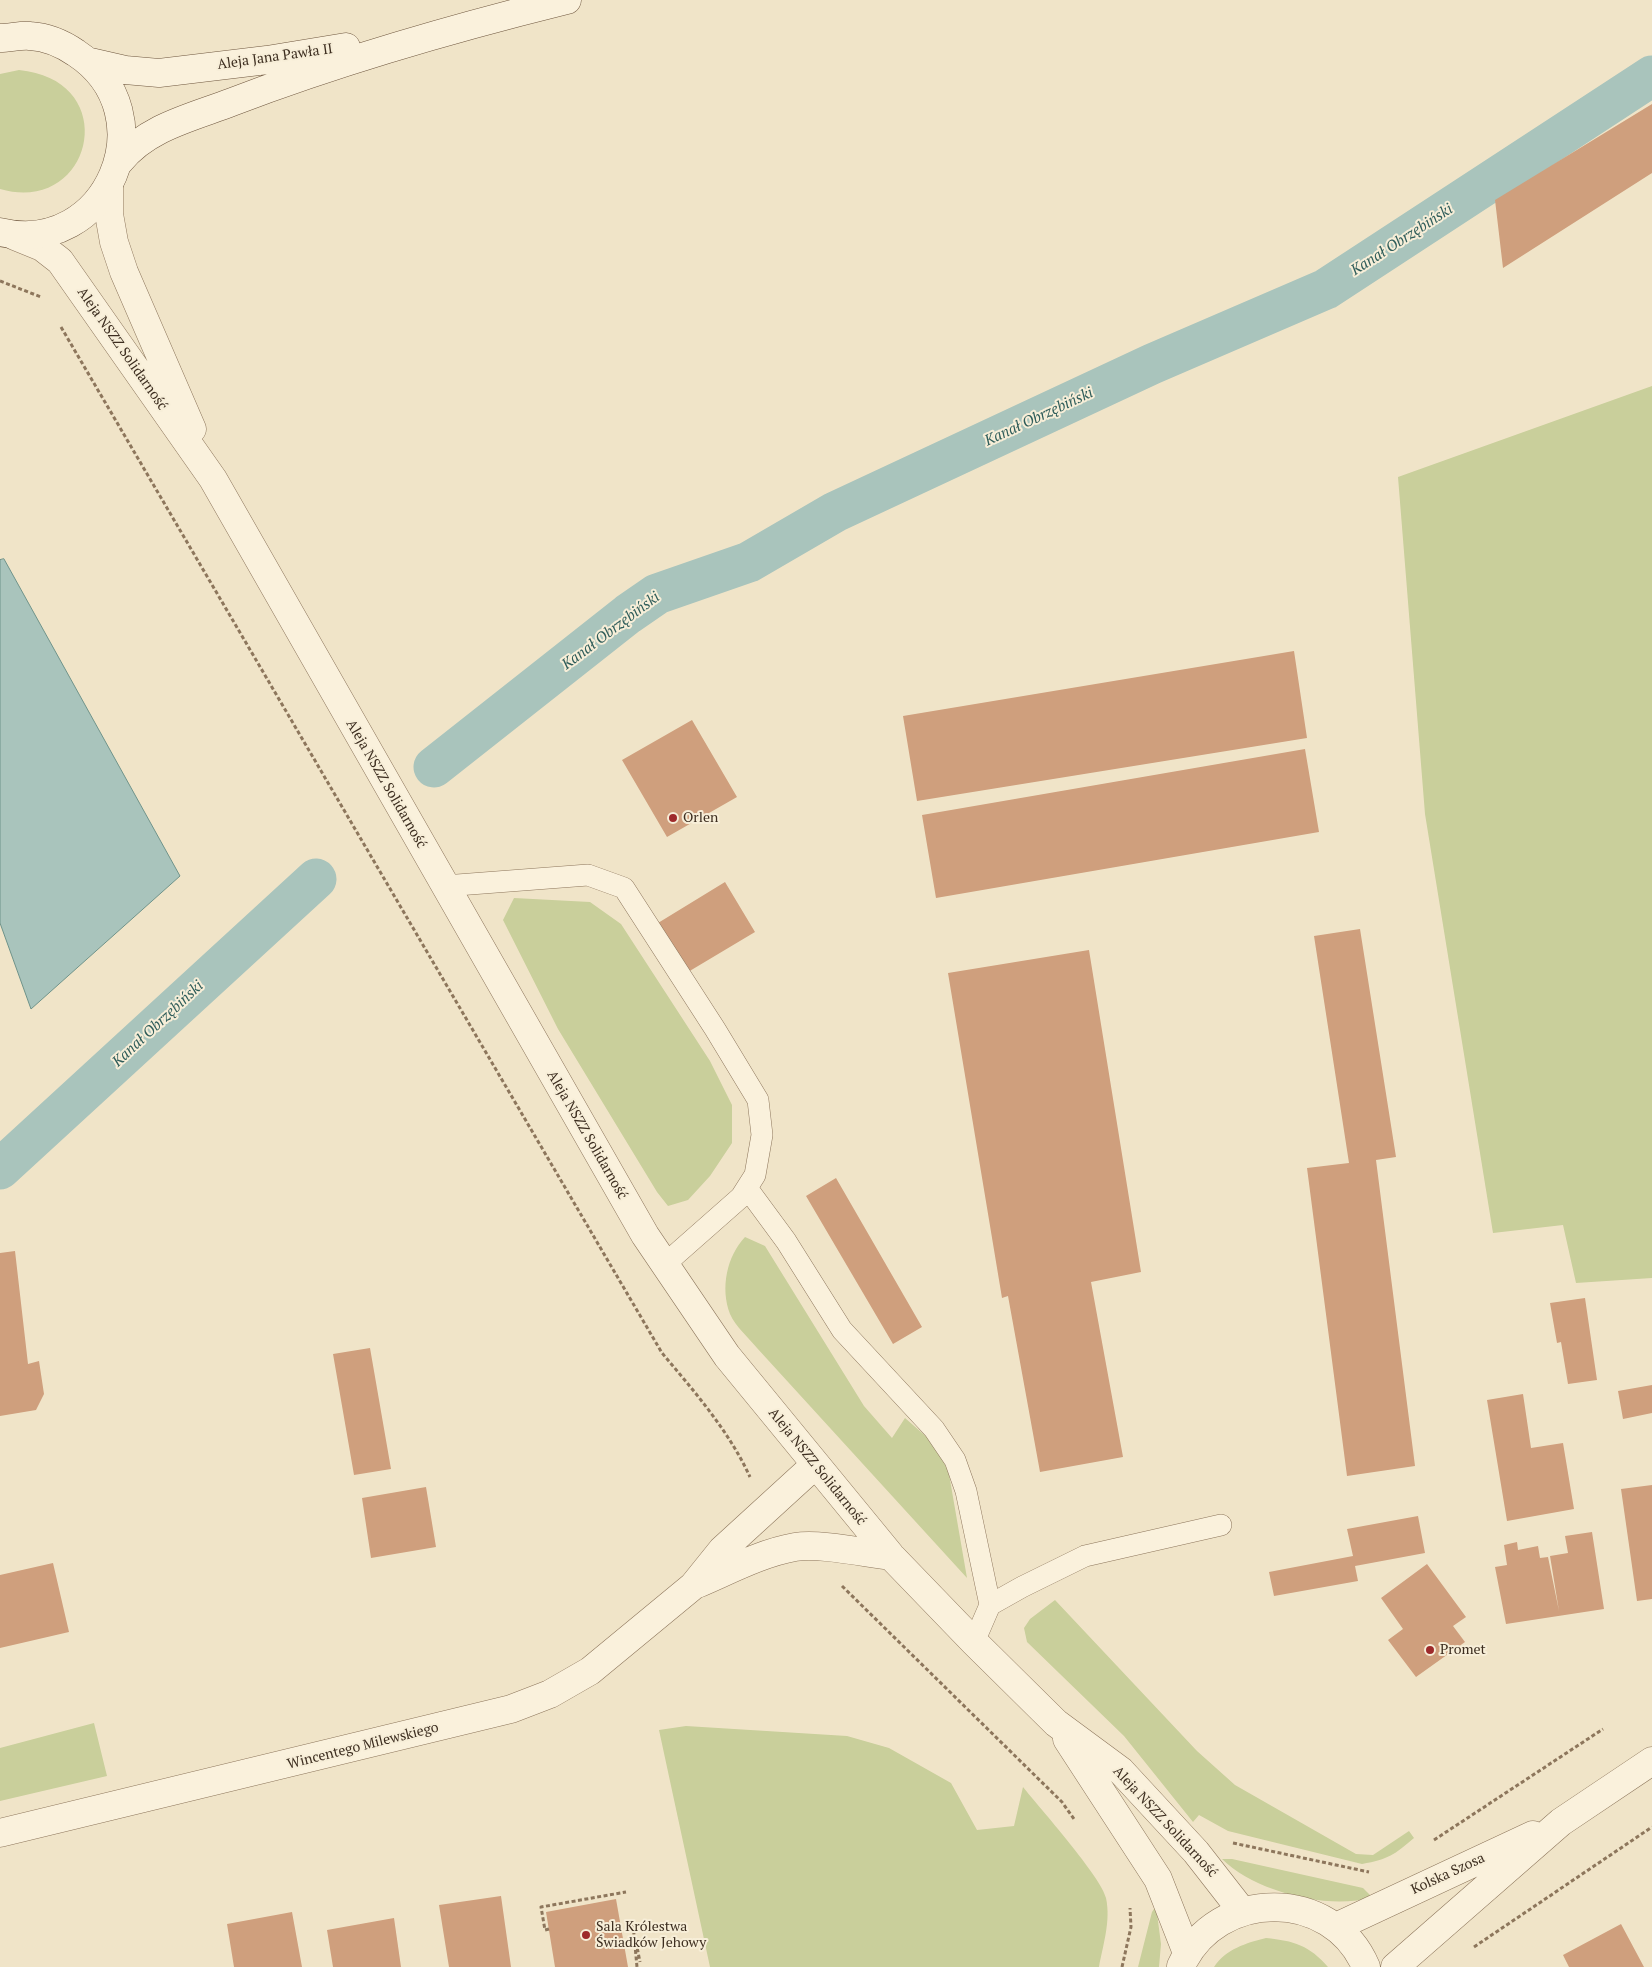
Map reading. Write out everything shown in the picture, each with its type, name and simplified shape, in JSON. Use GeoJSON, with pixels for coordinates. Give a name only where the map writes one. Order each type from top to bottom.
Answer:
{"type":"FeatureCollection","features":[{"type":"Feature","properties":{"kind":"street","name":"Aleja Jana Pawła II"},"geometry":{"type":"LineString","coordinates":[[120,161],[131,147],[155,131],[303,75],[460,27],[567,0]]}},
{"type":"Feature","properties":{"kind":"street","name":"Aleja Jana Pawła II"},"geometry":{"type":"LineString","coordinates":[[90,62],[125,70],[159,73],[266,60],[460,27]]}},
{"type":"Feature","properties":{"kind":"street"},"geometry":{"type":"LineString","coordinates":[[0,38],[30,36],[62,44],[90,62],[108,83],[119,109],[123,136],[120,161],[108,187],[91,209],[69,224],[43,234],[8,234]]}},
{"type":"Feature","properties":{"kind":"street","name":"Aleja NSZZ Solidarność"},"geometry":{"type":"LineString","coordinates":[[108,187],[109,214],[114,242],[124,272],[214,479]]}},
{"type":"Feature","properties":{"kind":"street","name":"Aleja NSZZ Solidarność"},"geometry":{"type":"LineString","coordinates":[[8,234],[42,247],[60,261],[214,479],[444,886],[645,1235],[727,1356],[814,1465],[891,1556],[1056,1723],[1121,1771],[1196,1852],[1242,1911]]}},
{"type":"Feature","properties":{"kind":"street","name":"Wincentego Milewskiego"},"geometry":{"type":"LineString","coordinates":[[0,1833],[511,1709],[550,1694],[590,1672],[693,1586],[722,1550],[814,1465]]}},
{"type":"Feature","properties":{"kind":"street","name":"Wincentego Milewskiego"},"geometry":{"type":"LineString","coordinates":[[693,1586],[747,1562],[795,1547],[839,1549],[891,1556]]}},
{"type":"Feature","properties":{"kind":"street","name":"Aleja NSZZ Solidarność"},"geometry":{"type":"LineString","coordinates":[[1056,1723],[1158,1879],[1184,1960]]}},
{"type":"Feature","properties":{"kind":"street","name":"Kolska Szosa"},"geometry":{"type":"LineString","coordinates":[[1395,1967],[1561,1822],[1652,1762]]}},
{"type":"Feature","properties":{"kind":"street","name":"Kolska Szosa"},"geometry":{"type":"LineString","coordinates":[[1336,1927],[1561,1822]]}},
{"type":"Feature","properties":{"kind":"street"},"geometry":{"type":"LineString","coordinates":[[1184,1960],[1202,1935],[1221,1920],[1242,1911],[1267,1906],[1291,1908],[1314,1914],[1336,1927],[1360,1953],[1366,1967]]}},
{"type":"Feature","properties":{"kind":"lane"},"geometry":{"type":"LineString","coordinates":[[444,886],[588,875],[624,888],[715,1029],[758,1100],[762,1135],[755,1175],[735,1202],[665,1264]]}},
{"type":"Feature","properties":{"kind":"lane"},"geometry":{"type":"LineString","coordinates":[[747,1188],[786,1241],[842,1330],[934,1429],[955,1460],[968,1501],[990,1605],[974,1642]]}},
{"type":"Feature","properties":{"kind":"lane"},"geometry":{"type":"LineString","coordinates":[[990,1605],[1085,1556],[1221,1524]]}},
{"type":"Feature","properties":{"kind":"path"},"geometry":{"type":"LineString","coordinates":[[1432,1842],[1603,1729]]}},
{"type":"Feature","properties":{"kind":"path"},"geometry":{"type":"LineString","coordinates":[[1473,1948],[1652,1828]]}},
{"type":"Feature","properties":{"kind":"path"},"geometry":{"type":"LineString","coordinates":[[1230,1842],[1374,1873]]}},
{"type":"Feature","properties":{"kind":"path"},"geometry":{"type":"LineString","coordinates":[[549,1929],[545,1930],[540,1907],[626,1892]]}},
{"type":"Feature","properties":{"kind":"path"},"geometry":{"type":"LineString","coordinates":[[636,1967],[633,1924],[640,1962]]}},
{"type":"Feature","properties":{"kind":"green space"},"geometry":{"type":"Polygon","coordinates":[[[19,70],[52,79],[73,97],[84,119],[84,143],[75,166],[57,183],[32,192],[0,189],[0,74],[19,70]]]}},
{"type":"Feature","properties":{"kind":"green space"},"geometry":{"type":"Polygon","coordinates":[[[1652,386],[1652,1278],[1576,1283],[1563,1225],[1493,1233],[1425,814],[1398,477],[1652,386]]]}},
{"type":"Feature","properties":{"kind":"green space"},"geometry":{"type":"Polygon","coordinates":[[[514,898],[590,902],[621,924],[710,1061],[732,1105],[732,1143],[710,1176],[688,1200],[668,1206],[657,1192],[558,1029],[503,920],[514,898]]]}},
{"type":"Feature","properties":{"kind":"green space"},"geometry":{"type":"Polygon","coordinates":[[[745,1237],[765,1246],[864,1406],[892,1438],[905,1418],[937,1446],[949,1474],[967,1578],[757,1348],[732,1318],[727,1304],[727,1273],[734,1253],[745,1237]]]}},
{"type":"Feature","properties":{"kind":"green space"},"geometry":{"type":"Polygon","coordinates":[[[1055,1600],[1197,1751],[1235,1785],[1356,1854],[1373,1855],[1409,1831],[1414,1838],[1391,1856],[1362,1864],[1228,1831],[1199,1815],[1193,1822],[1124,1736],[1027,1642],[1024,1628],[1030,1619],[1055,1600]]]}},
{"type":"Feature","properties":{"kind":"green space"},"geometry":{"type":"Polygon","coordinates":[[[94,1723],[107,1776],[0,1801],[0,1748],[94,1723]]]}},
{"type":"Feature","properties":{"kind":"green space"},"geometry":{"type":"Polygon","coordinates":[[[686,1726],[847,1736],[889,1748],[951,1783],[977,1830],[1014,1826],[1023,1787],[1082,1859],[1102,1888],[1106,1898],[1108,1915],[1099,1967],[710,1967],[659,1730],[686,1726]]]}},
{"type":"Feature","properties":{"kind":"green space"},"geometry":{"type":"Polygon","coordinates":[[[1222,1859],[1232,1859],[1363,1888],[1372,1897],[1355,1901],[1335,1901],[1314,1900],[1293,1895],[1272,1889],[1253,1880],[1222,1859]]]}},
{"type":"Feature","properties":{"kind":"green space"},"geometry":{"type":"Polygon","coordinates":[[[1156,1906],[1161,1944],[1159,1967],[1138,1967],[1152,1912],[1156,1906]]]}},
{"type":"Feature","properties":{"kind":"green space"},"geometry":{"type":"Polygon","coordinates":[[[1266,1938],[1300,1945],[1314,1954],[1328,1967],[1214,1967],[1230,1951],[1266,1938]]]}},
{"type":"Feature","properties":{"kind":"water"},"geometry":{"type":"Polygon","coordinates":[[[4,559],[180,876],[31,1009],[0,923],[0,560],[4,559]]]}},
{"type":"Feature","properties":{"kind":"building"},"geometry":{"type":"Polygon","coordinates":[[[1652,104],[1652,173],[1503,268],[1495,200],[1652,104]]]}},
{"type":"Feature","properties":{"kind":"building"},"geometry":{"type":"Polygon","coordinates":[[[1294,651],[1307,738],[917,801],[903,716],[1294,651]]]}},
{"type":"Feature","properties":{"kind":"building"},"geometry":{"type":"Polygon","coordinates":[[[692,720],[737,797],[667,837],[622,760],[692,720]]]}},
{"type":"Feature","properties":{"kind":"building"},"geometry":{"type":"Polygon","coordinates":[[[1305,749],[1319,832],[936,898],[922,815],[1305,749]]]}},
{"type":"Feature","properties":{"kind":"building"},"geometry":{"type":"Polygon","coordinates":[[[725,882],[755,932],[688,972],[658,923],[725,882]]]}},
{"type":"Feature","properties":{"kind":"building"},"geometry":{"type":"Polygon","coordinates":[[[1360,929],[1396,1157],[1376,1160],[1415,1466],[1347,1476],[1307,1168],[1349,1163],[1314,936],[1360,929]]]}},
{"type":"Feature","properties":{"kind":"building"},"geometry":{"type":"Polygon","coordinates":[[[1089,950],[1141,1272],[1091,1282],[1123,1457],[1040,1472],[1008,1296],[1002,1298],[948,973],[1089,950]]]}},
{"type":"Feature","properties":{"kind":"building"},"geometry":{"type":"Polygon","coordinates":[[[836,1178],[922,1327],[893,1344],[806,1196],[836,1178]]]}},
{"type":"Feature","properties":{"kind":"building"},"geometry":{"type":"Polygon","coordinates":[[[15,1251],[28,1364],[39,1361],[44,1394],[36,1410],[0,1416],[0,1253],[15,1251]]]}},
{"type":"Feature","properties":{"kind":"building"},"geometry":{"type":"Polygon","coordinates":[[[1585,1298],[1597,1380],[1568,1384],[1561,1342],[1557,1343],[1550,1303],[1585,1298]]]}},
{"type":"Feature","properties":{"kind":"building"},"geometry":{"type":"Polygon","coordinates":[[[370,1348],[391,1469],[354,1475],[333,1354],[370,1348]]]}},
{"type":"Feature","properties":{"kind":"building"},"geometry":{"type":"Polygon","coordinates":[[[1652,1385],[1652,1413],[1623,1419],[1618,1391],[1652,1385]]]}},
{"type":"Feature","properties":{"kind":"building"},"geometry":{"type":"Polygon","coordinates":[[[1523,1394],[1531,1448],[1563,1443],[1574,1509],[1507,1521],[1487,1400],[1523,1394]]]}},
{"type":"Feature","properties":{"kind":"building"},"geometry":{"type":"Polygon","coordinates":[[[1652,1485],[1652,1599],[1637,1601],[1621,1489],[1652,1485]]]}},
{"type":"Feature","properties":{"kind":"building"},"geometry":{"type":"Polygon","coordinates":[[[426,1487],[436,1547],[371,1558],[362,1498],[426,1487]]]}},
{"type":"Feature","properties":{"kind":"building"},"geometry":{"type":"Polygon","coordinates":[[[1418,1516],[1425,1553],[1355,1566],[1358,1581],[1274,1596],[1269,1572],[1353,1556],[1347,1529],[1418,1516]]]}},
{"type":"Feature","properties":{"kind":"building"},"geometry":{"type":"Polygon","coordinates":[[[1592,1532],[1604,1609],[1506,1624],[1495,1567],[1507,1565],[1504,1545],[1517,1542],[1518,1550],[1538,1546],[1540,1558],[1548,1557],[1559,1611],[1550,1556],[1568,1553],[1565,1536],[1592,1532]]]}},
{"type":"Feature","properties":{"kind":"building"},"geometry":{"type":"Polygon","coordinates":[[[53,1563],[69,1632],[0,1648],[0,1575],[53,1563]]]}},
{"type":"Feature","properties":{"kind":"building"},"geometry":{"type":"Polygon","coordinates":[[[1427,1564],[1466,1617],[1453,1626],[1465,1642],[1416,1677],[1388,1640],[1403,1629],[1381,1598],[1427,1564]]]}},
{"type":"Feature","properties":{"kind":"building"},"geometry":{"type":"Polygon","coordinates":[[[501,1896],[511,1967],[449,1967],[439,1905],[501,1896]]]}},
{"type":"Feature","properties":{"kind":"building","name":"Sala Królestwa Świadków Jehowy"},"geometry":{"type":"Polygon","coordinates":[[[616,1899],[628,1967],[555,1967],[546,1912],[616,1899]]]}},
{"type":"Feature","properties":{"kind":"building"},"geometry":{"type":"Polygon","coordinates":[[[292,1912],[302,1967],[234,1967],[227,1924],[292,1912]]]}},
{"type":"Feature","properties":{"kind":"building"},"geometry":{"type":"Polygon","coordinates":[[[394,1918],[401,1967],[333,1967],[327,1930],[394,1918]]]}},
{"type":"Feature","properties":{"kind":"building"},"geometry":{"type":"Polygon","coordinates":[[[1621,1924],[1644,1967],[1569,1967],[1563,1955],[1621,1924]]]}},
{"type":"Feature","properties":{"kind":"waterway","name":"Kanał Obrzębiński"},"geometry":{"type":"LineString","coordinates":[[434,767],[628,614],[657,594],[749,562],[835,512],[1152,364],[1326,289],[1652,76]]}},
{"type":"Feature","properties":{"kind":"waterway","name":"Kanał Obrzębiński"},"geometry":{"type":"LineString","coordinates":[[0,1169],[316,879]]}},
{"type":"Feature","properties":{"kind":"place","name":"Orlen"},"geometry":{"type":"Point","coordinates":[673,818]}},
{"type":"Feature","properties":{"kind":"place","name":"Promet"},"geometry":{"type":"Point","coordinates":[1430,1650]}},
{"type":"Feature","properties":{"kind":"place","name":"Sala Królestwa Świadków Jehowy"},"geometry":{"type":"Point","coordinates":[586,1935]}}]}
